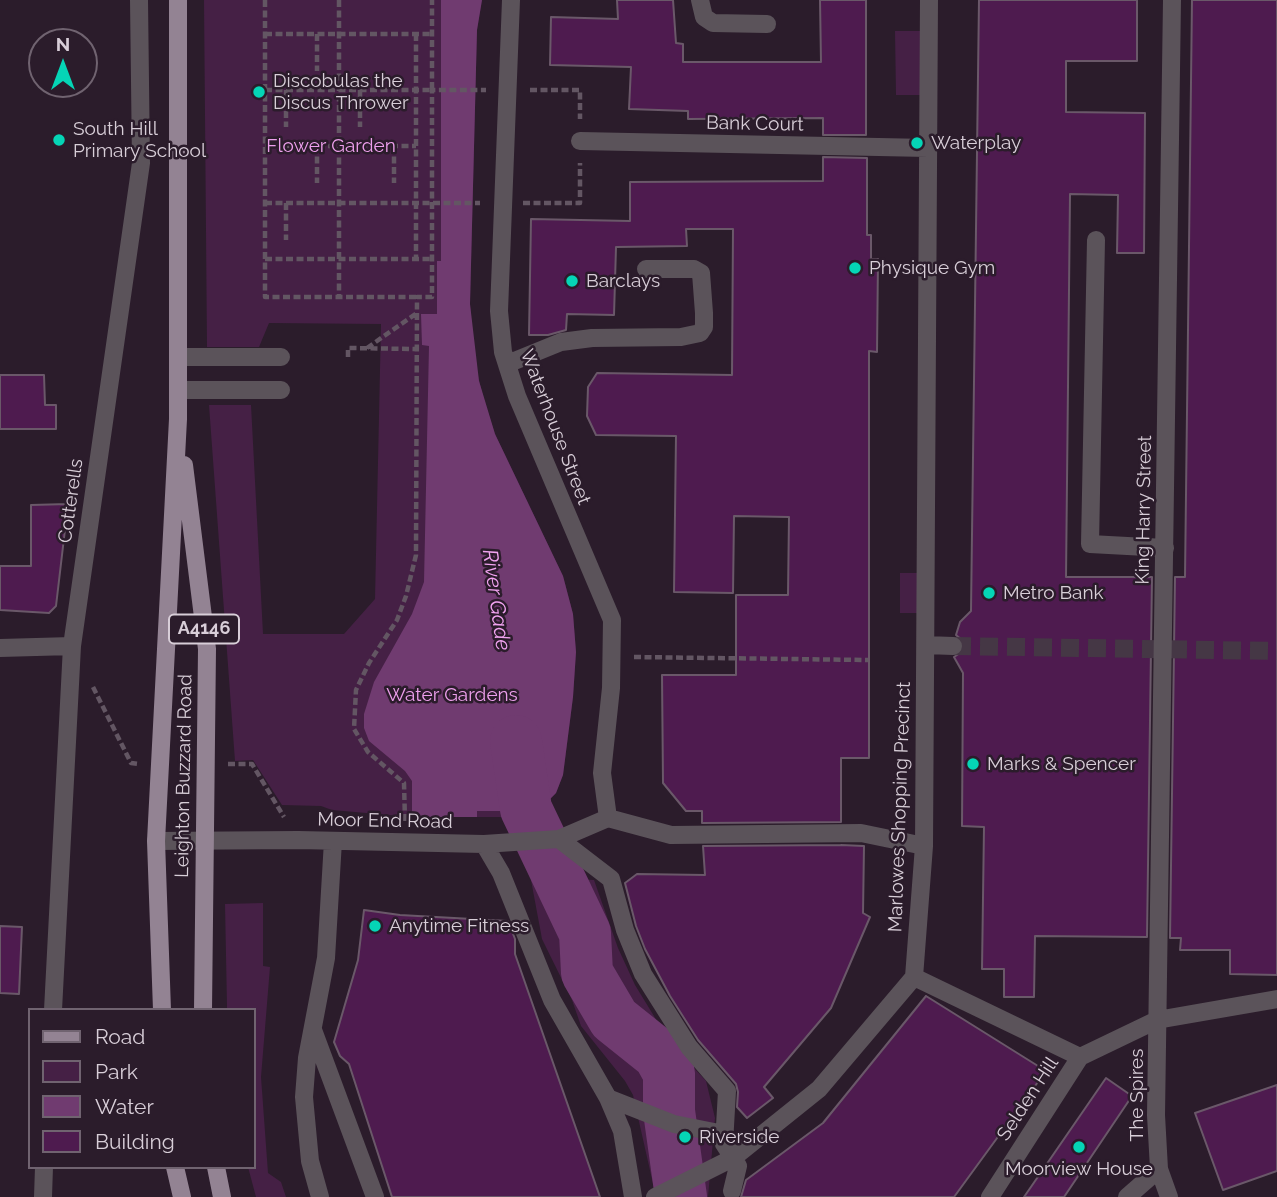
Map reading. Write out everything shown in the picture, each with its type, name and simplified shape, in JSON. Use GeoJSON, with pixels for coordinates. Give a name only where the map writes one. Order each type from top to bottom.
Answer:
{"type":"FeatureCollection","features":[{"type":"Feature","properties":{"kind":"main road","name":"Leighton Buzzard Road"},"geometry":{"type":"LineString","coordinates":[[162,1008],[156,841],[178,419],[178,0]]}},
{"type":"Feature","properties":{"kind":"main road","name":"Leighton Buzzard Road"},"geometry":{"type":"LineString","coordinates":[[178,419],[206,649],[203,1008]]}},
{"type":"Feature","properties":{"kind":"main road"},"geometry":{"type":"LineString","coordinates":[[175,1169],[182,1197]]}},
{"type":"Feature","properties":{"kind":"main road"},"geometry":{"type":"LineString","coordinates":[[216,1169],[222,1197]]}},
{"type":"Feature","properties":{"kind":"street","name":"Cotterells"},"geometry":{"type":"LineString","coordinates":[[53,1008],[72,646],[141,163],[139,0]]}},
{"type":"Feature","properties":{"kind":"street","name":"Waterhouse Street"},"geometry":{"type":"LineString","coordinates":[[510,0],[499,311],[503,352],[517,396],[612,620],[613,656],[603,773],[608,818]]}},
{"type":"Feature","properties":{"kind":"street"},"geometry":{"type":"LineString","coordinates":[[700,0],[704,17],[713,23],[767,24]]}},
{"type":"Feature","properties":{"kind":"street","name":"Marlowes Shopping Precinct"},"geometry":{"type":"LineString","coordinates":[[914,977],[924,846],[929,0]]}},
{"type":"Feature","properties":{"kind":"street","name":"King Harry Street"},"geometry":{"type":"LineString","coordinates":[[1157,1020],[1172,0]]}},
{"type":"Feature","properties":{"kind":"street","name":"Bank Court"},"geometry":{"type":"LineString","coordinates":[[580,141],[928,148]]}},
{"type":"Feature","properties":{"kind":"street"},"geometry":{"type":"LineString","coordinates":[[1096,240],[1090,544],[1165,548]]}},
{"type":"Feature","properties":{"kind":"street"},"geometry":{"type":"LineString","coordinates":[[507,364],[561,342],[592,338],[681,337],[700,333],[704,327],[701,272],[694,269],[646,269]]}},
{"type":"Feature","properties":{"kind":"street"},"geometry":{"type":"LineString","coordinates":[[178,357],[281,357]]}},
{"type":"Feature","properties":{"kind":"street"},"geometry":{"type":"LineString","coordinates":[[178,390],[281,390]]}},
{"type":"Feature","properties":{"kind":"street"},"geometry":{"type":"LineString","coordinates":[[926,645],[953,646]]}},
{"type":"Feature","properties":{"kind":"street"},"geometry":{"type":"LineString","coordinates":[[0,648],[72,646]]}},
{"type":"Feature","properties":{"kind":"street"},"geometry":{"type":"LineString","coordinates":[[608,818],[671,835],[861,833],[924,846]]}},
{"type":"Feature","properties":{"kind":"street","name":"Moor End Road"},"geometry":{"type":"LineString","coordinates":[[156,841],[203,839],[484,844],[559,839],[608,818]]}},
{"type":"Feature","properties":{"kind":"street"},"geometry":{"type":"LineString","coordinates":[[559,839],[611,879],[625,930],[642,974],[689,1047],[727,1091],[724,1144],[738,1166],[732,1191]]}},
{"type":"Feature","properties":{"kind":"street"},"geometry":{"type":"LineString","coordinates":[[320,1197],[309,1151],[304,1097],[326,958],[333,841]]}},
{"type":"Feature","properties":{"kind":"street"},"geometry":{"type":"LineString","coordinates":[[484,844],[501,873],[552,1000],[608,1098],[622,1130],[633,1197]]}},
{"type":"Feature","properties":{"kind":"street"},"geometry":{"type":"LineString","coordinates":[[655,1197],[733,1158],[819,1089],[914,977],[1080,1057]]}},
{"type":"Feature","properties":{"kind":"street","name":"Selden Hill"},"geometry":{"type":"LineString","coordinates":[[990,1197],[1080,1057],[1157,1020],[1277,999]]}},
{"type":"Feature","properties":{"kind":"street","name":"The Spires"},"geometry":{"type":"LineString","coordinates":[[1157,1020],[1156,1115],[1159,1169],[1169,1197]]}},
{"type":"Feature","properties":{"kind":"street"},"geometry":{"type":"LineString","coordinates":[[313,1029],[375,1197]]}},
{"type":"Feature","properties":{"kind":"street"},"geometry":{"type":"LineString","coordinates":[[608,1098],[674,1124],[724,1134]]}},
{"type":"Feature","properties":{"kind":"street"},"geometry":{"type":"LineString","coordinates":[[43,1197],[44,1169]]}},
{"type":"Feature","properties":{"kind":"street"},"geometry":{"type":"LineString","coordinates":[[1127,1197],[1159,1169]]}},
{"type":"Feature","properties":{"kind":"path"},"geometry":{"type":"LineString","coordinates":[[265,0],[265,297],[432,297],[435,203],[432,0]]}},
{"type":"Feature","properties":{"kind":"path"},"geometry":{"type":"LineString","coordinates":[[339,0],[339,297]]}},
{"type":"Feature","properties":{"kind":"path"},"geometry":{"type":"LineString","coordinates":[[265,34],[432,34]]}},
{"type":"Feature","properties":{"kind":"path"},"geometry":{"type":"LineString","coordinates":[[317,34],[317,71]]}},
{"type":"Feature","properties":{"kind":"path"},"geometry":{"type":"LineString","coordinates":[[416,34],[416,259]]}},
{"type":"Feature","properties":{"kind":"path"},"geometry":{"type":"LineString","coordinates":[[265,90],[480,90]]}},
{"type":"Feature","properties":{"kind":"path"},"geometry":{"type":"LineString","coordinates":[[286,90],[286,127]]}},
{"type":"Feature","properties":{"kind":"path"},"geometry":{"type":"LineString","coordinates":[[360,90],[360,127]]}},
{"type":"Feature","properties":{"kind":"path"},"geometry":{"type":"LineString","coordinates":[[265,146],[416,146]]}},
{"type":"Feature","properties":{"kind":"path"},"geometry":{"type":"LineString","coordinates":[[317,146],[317,183]]}},
{"type":"Feature","properties":{"kind":"path"},"geometry":{"type":"LineString","coordinates":[[394,146],[394,183]]}},
{"type":"Feature","properties":{"kind":"path"},"geometry":{"type":"LineString","coordinates":[[265,203],[477,203]]}},
{"type":"Feature","properties":{"kind":"path"},"geometry":{"type":"LineString","coordinates":[[286,203],[286,240]]}},
{"type":"Feature","properties":{"kind":"path"},"geometry":{"type":"LineString","coordinates":[[265,259],[432,259]]}},
{"type":"Feature","properties":{"kind":"path"},"geometry":{"type":"LineString","coordinates":[[404,842],[404,783],[368,752],[354,729],[356,690],[369,663],[397,620],[414,570],[417,297]]}},
{"type":"Feature","properties":{"kind":"path"},"geometry":{"type":"LineString","coordinates":[[367,348],[417,312]]}},
{"type":"Feature","properties":{"kind":"path"},"geometry":{"type":"LineString","coordinates":[[348,357],[348,348],[417,349]]}},
{"type":"Feature","properties":{"kind":"path"},"geometry":{"type":"LineString","coordinates":[[613,656],[868,660]]}},
{"type":"Feature","properties":{"kind":"green space","name":"Water Gardens"},"geometry":{"type":"Polygon","coordinates":[[[204,0],[482,0],[477,30],[470,304],[475,363],[495,434],[563,576],[573,614],[576,652],[563,775],[556,793],[535,811],[518,817],[412,817],[332,810],[321,806],[282,805],[253,760],[235,761],[209,405],[251,405],[263,634],[344,634],[375,599],[381,324],[269,323],[259,347],[207,347],[204,0]]]}},
{"type":"Feature","properties":{"kind":"green space"},"geometry":{"type":"Polygon","coordinates":[[[895,31],[922,31],[923,95],[896,95],[895,31]]]}},
{"type":"Feature","properties":{"kind":"green space"},"geometry":{"type":"Polygon","coordinates":[[[900,573],[923,573],[923,613],[900,613],[900,573]]]}},
{"type":"Feature","properties":{"kind":"green space"},"geometry":{"type":"Polygon","coordinates":[[[538,877],[594,880],[618,948],[635,985],[682,1055],[706,1081],[715,1118],[708,1197],[656,1197],[633,1095],[581,1026],[572,1000],[542,939],[531,880],[538,877]]]}},
{"type":"Feature","properties":{"kind":"green space"},"geometry":{"type":"Polygon","coordinates":[[[263,903],[263,966],[270,967],[261,1077],[268,1173],[281,1182],[286,1197],[256,1197],[249,1169],[256,1169],[256,1008],[227,1008],[225,904],[263,903]]]}},
{"type":"Feature","properties":{"kind":"water","name":"Water Gardens"},"geometry":{"type":"Polygon","coordinates":[[[441,0],[482,0],[477,30],[470,304],[479,381],[495,434],[563,576],[573,614],[576,652],[563,775],[556,793],[544,805],[518,817],[507,817],[507,811],[477,811],[477,817],[412,817],[412,781],[405,771],[369,741],[364,728],[364,714],[374,682],[412,614],[424,582],[429,346],[422,345],[421,314],[437,314],[437,261],[441,261],[441,0]]]}},
{"type":"Feature","properties":{"kind":"building"},"geometry":{"type":"Polygon","coordinates":[[[617,0],[673,0],[676,43],[683,44],[683,62],[821,62],[820,0],[866,0],[866,135],[823,135],[823,118],[688,119],[688,111],[629,109],[631,67],[550,65],[551,17],[618,19],[617,0]]]}},
{"type":"Feature","properties":{"kind":"building"},"geometry":{"type":"Polygon","coordinates":[[[979,0],[1137,0],[1137,61],[1066,61],[1066,112],[1145,113],[1144,253],[1117,253],[1118,195],[1070,194],[1066,577],[1152,577],[1147,937],[1035,936],[1034,997],[1004,997],[1004,969],[982,969],[984,827],[962,826],[963,673],[954,657],[963,651],[963,641],[956,635],[960,622],[971,611],[979,0]]]}},
{"type":"Feature","properties":{"kind":"building"},"geometry":{"type":"Polygon","coordinates":[[[1192,0],[1277,0],[1277,975],[1230,974],[1230,950],[1180,950],[1181,938],[1170,938],[1175,577],[1185,577],[1192,0]]]}},
{"type":"Feature","properties":{"kind":"building"},"geometry":{"type":"Polygon","coordinates":[[[823,157],[867,158],[867,235],[871,235],[871,259],[878,259],[877,352],[869,351],[869,758],[841,758],[841,822],[702,823],[702,811],[686,811],[663,783],[662,675],[736,675],[736,595],[788,595],[789,517],[734,516],[733,593],[674,592],[676,436],[596,435],[587,416],[588,387],[597,373],[732,375],[733,229],[686,229],[687,246],[616,247],[614,315],[567,314],[566,330],[548,335],[529,335],[531,219],[630,221],[630,182],[823,181],[823,157]]]}},
{"type":"Feature","properties":{"kind":"building"},"geometry":{"type":"Polygon","coordinates":[[[0,375],[44,375],[45,405],[56,405],[56,429],[0,429],[0,375]]]}},
{"type":"Feature","properties":{"kind":"building"},"geometry":{"type":"Polygon","coordinates":[[[68,504],[56,606],[49,613],[0,610],[0,566],[31,566],[31,505],[68,504]]]}},
{"type":"Feature","properties":{"kind":"building"},"geometry":{"type":"Polygon","coordinates":[[[703,846],[864,846],[863,913],[870,917],[831,1008],[764,1087],[773,1098],[747,1118],[737,1107],[736,1084],[698,1040],[645,949],[625,883],[637,874],[705,875],[703,846]]]}},
{"type":"Feature","properties":{"kind":"building"},"geometry":{"type":"Polygon","coordinates":[[[364,910],[400,915],[508,921],[515,939],[515,954],[600,1197],[392,1197],[349,1064],[340,1056],[334,1042],[358,960],[364,910]]]}},
{"type":"Feature","properties":{"kind":"building"},"geometry":{"type":"Polygon","coordinates":[[[0,926],[22,927],[19,994],[0,993],[0,926]]]}},
{"type":"Feature","properties":{"kind":"building"},"geometry":{"type":"Polygon","coordinates":[[[926,996],[1046,1071],[954,1197],[741,1197],[746,1180],[823,1123],[926,996]]]}},
{"type":"Feature","properties":{"kind":"building","name":"Moorview House"},"geometry":{"type":"Polygon","coordinates":[[[1106,1078],[1132,1096],[1064,1197],[1024,1197],[1106,1078]]]}},
{"type":"Feature","properties":{"kind":"building"},"geometry":{"type":"Polygon","coordinates":[[[1277,1085],[1277,1171],[1223,1190],[1195,1113],[1277,1085]]]}},
{"type":"Feature","properties":{"kind":"waterway","name":"River Gade"},"geometry":{"type":"LineString","coordinates":[[516,741],[526,809],[585,933],[587,973],[614,1019],[659,1055],[669,1073],[669,1111],[681,1197]]}},
{"type":"Feature","properties":{"kind":"tunnel"},"geometry":{"type":"LineString","coordinates":[[953,646],[1277,651]]}},
{"type":"Feature","properties":{"kind":"place","name":"Discobulas the Discus Thrower"},"geometry":{"type":"Point","coordinates":[259,92]}},
{"type":"Feature","properties":{"kind":"place","name":"South Hill Primary School"},"geometry":{"type":"Point","coordinates":[59,140]}},
{"type":"Feature","properties":{"kind":"place","name":"Waterplay"},"geometry":{"type":"Point","coordinates":[917,143]}},
{"type":"Feature","properties":{"kind":"place","name":"Physique Gym"},"geometry":{"type":"Point","coordinates":[855,268]}},
{"type":"Feature","properties":{"kind":"place","name":"Barclays"},"geometry":{"type":"Point","coordinates":[572,281]}},
{"type":"Feature","properties":{"kind":"place","name":"Metro Bank"},"geometry":{"type":"Point","coordinates":[989,593]}},
{"type":"Feature","properties":{"kind":"place","name":"Marks & Spencer"},"geometry":{"type":"Point","coordinates":[973,764]}},
{"type":"Feature","properties":{"kind":"place","name":"Anytime Fitness"},"geometry":{"type":"Point","coordinates":[375,926]}},
{"type":"Feature","properties":{"kind":"place","name":"Riverside"},"geometry":{"type":"Point","coordinates":[685,1137]}},
{"type":"Feature","properties":{"kind":"place","name":"Moorview House"},"geometry":{"type":"Point","coordinates":[1079,1147]}},
{"type":"Feature","properties":{"kind":"park label","name":"Flower Garden"},"geometry":{"type":"Point","coordinates":[331,146]}}]}
